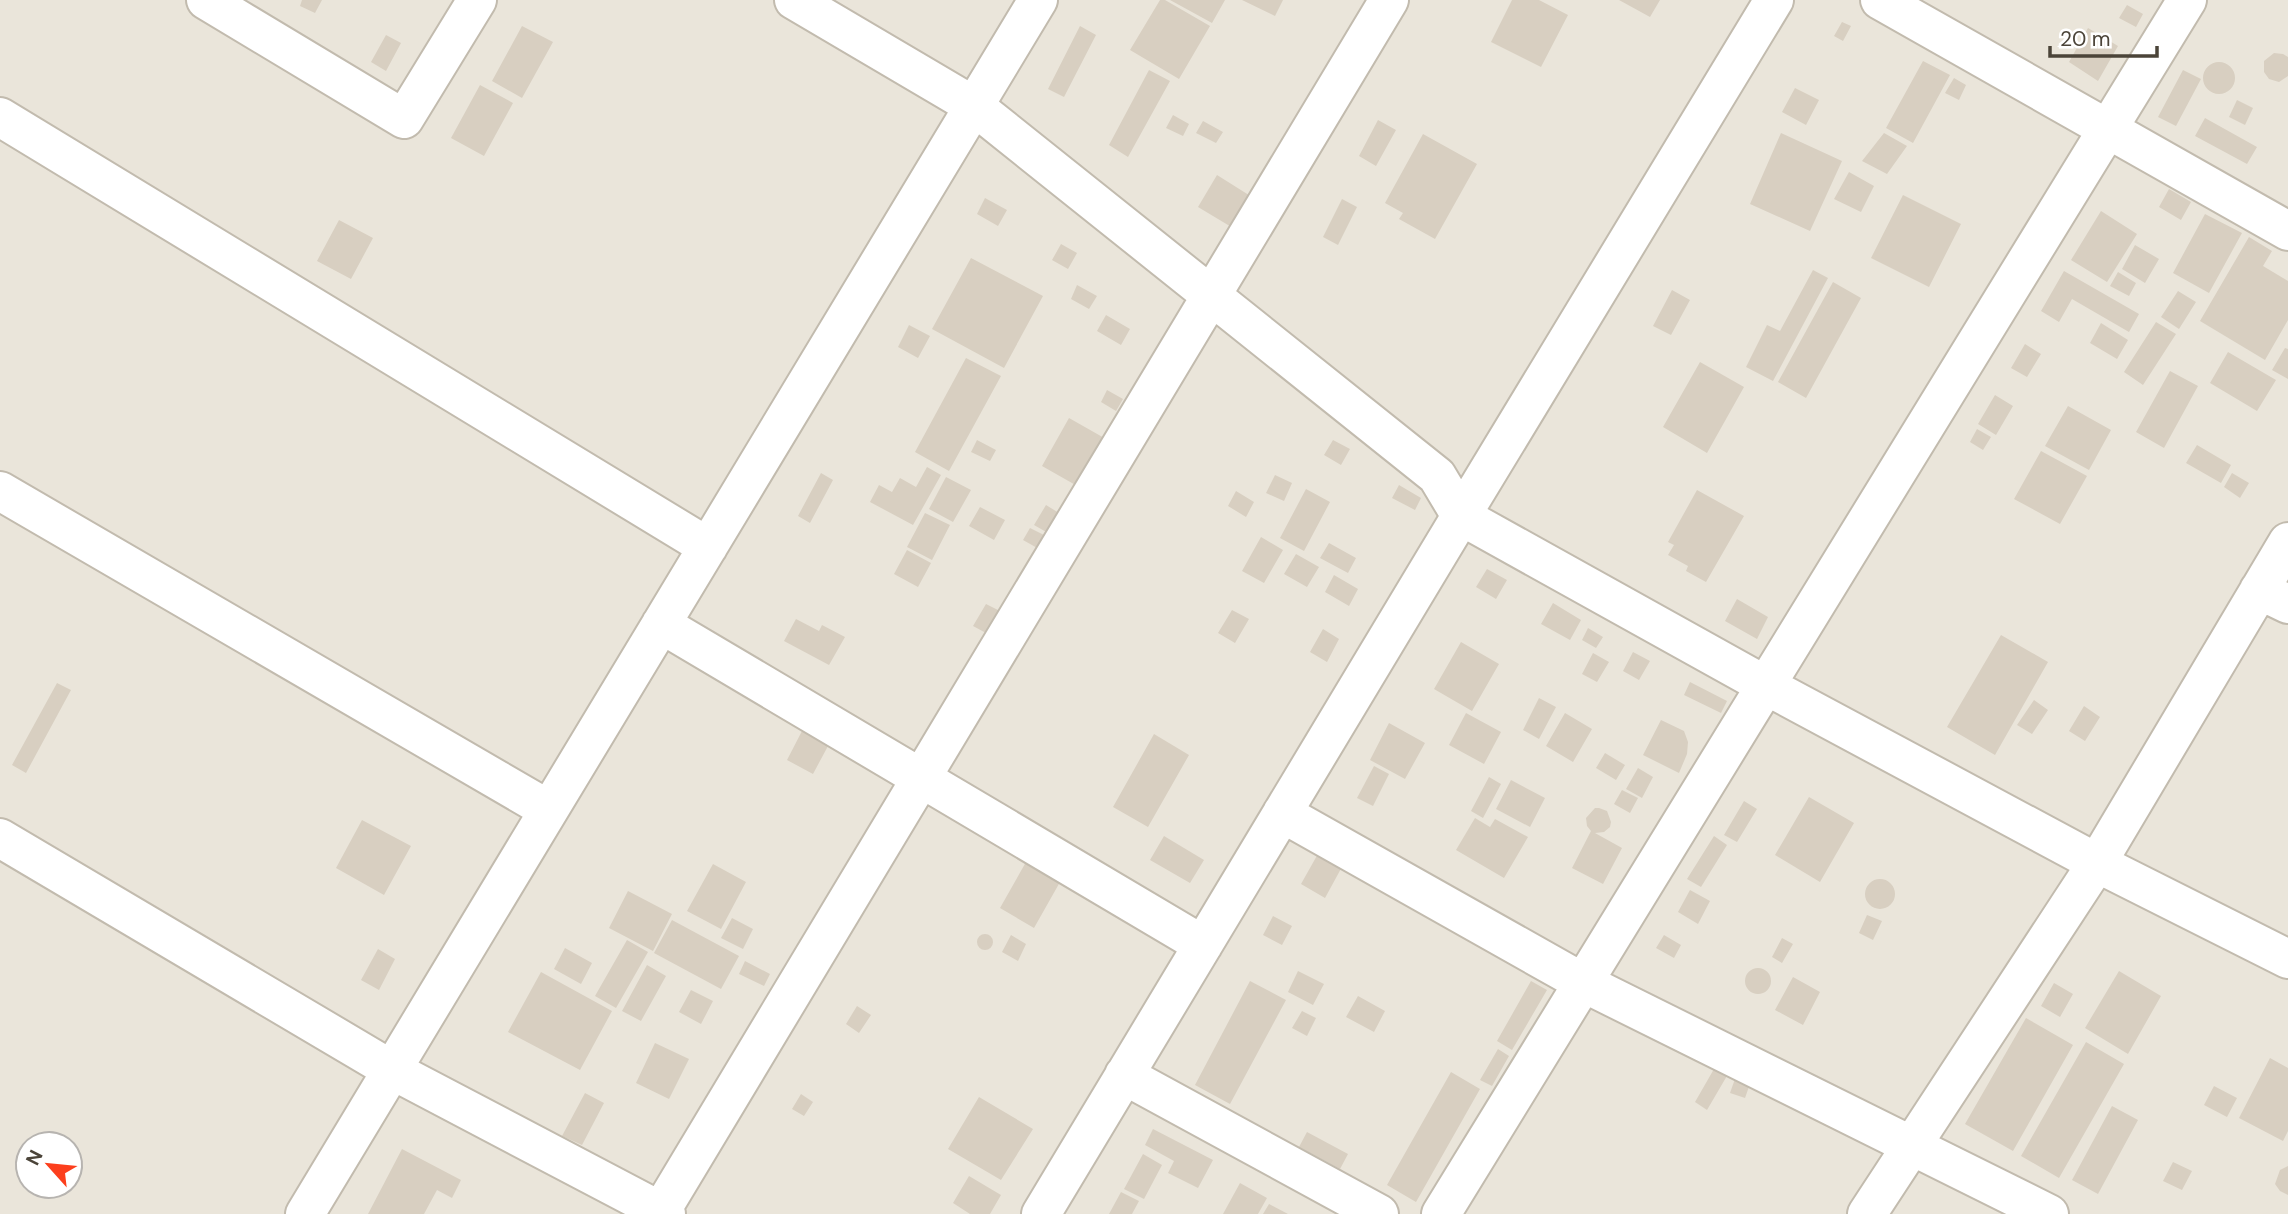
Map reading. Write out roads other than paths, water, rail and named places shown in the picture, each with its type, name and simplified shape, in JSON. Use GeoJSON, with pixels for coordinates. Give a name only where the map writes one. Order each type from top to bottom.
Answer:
{"type":"FeatureCollection","features":[{"type":"Feature","properties":{"kind":"street"},"geometry":{"type":"LineString","coordinates":[[206,0],[404,119],[477,0]]}},
{"type":"Feature","properties":{"kind":"street"},"geometry":{"type":"LineString","coordinates":[[794,0],[974,106],[1437,476],[1461,516],[1765,685],[2097,863],[2288,959]]}},
{"type":"Feature","properties":{"kind":"street"},"geometry":{"type":"LineString","coordinates":[[305,1214],[1038,0]]}},
{"type":"Feature","properties":{"kind":"street"},"geometry":{"type":"LineString","coordinates":[[0,838],[392,1070],[662,1213],[1389,0]]}},
{"type":"Feature","properties":{"kind":"street"},"geometry":{"type":"LineString","coordinates":[[1041,1214],[1774,0]]}},
{"type":"Feature","properties":{"kind":"street"},"geometry":{"type":"LineString","coordinates":[[1880,0],[2288,231]]}},
{"type":"Feature","properties":{"kind":"street"},"geometry":{"type":"LineString","coordinates":[[1441,1214],[2187,0]]}},
{"type":"Feature","properties":{"kind":"street"},"geometry":{"type":"LineString","coordinates":[[0,117],[708,547]]}},
{"type":"Feature","properties":{"kind":"street"},"geometry":{"type":"LineString","coordinates":[[0,491],[549,810]]}},
{"type":"Feature","properties":{"kind":"street"},"geometry":{"type":"LineString","coordinates":[[1867,1214],[2274,597],[2288,542]]}},
{"type":"Feature","properties":{"kind":"street"},"geometry":{"type":"LineString","coordinates":[[661,624],[1203,945]]}},
{"type":"Feature","properties":{"kind":"street"},"geometry":{"type":"LineString","coordinates":[[1282,813],[1582,982],[2049,1214]]}},
{"type":"Feature","properties":{"kind":"street"},"geometry":{"type":"LineString","coordinates":[[1124,1075],[1379,1214]]}}]}
